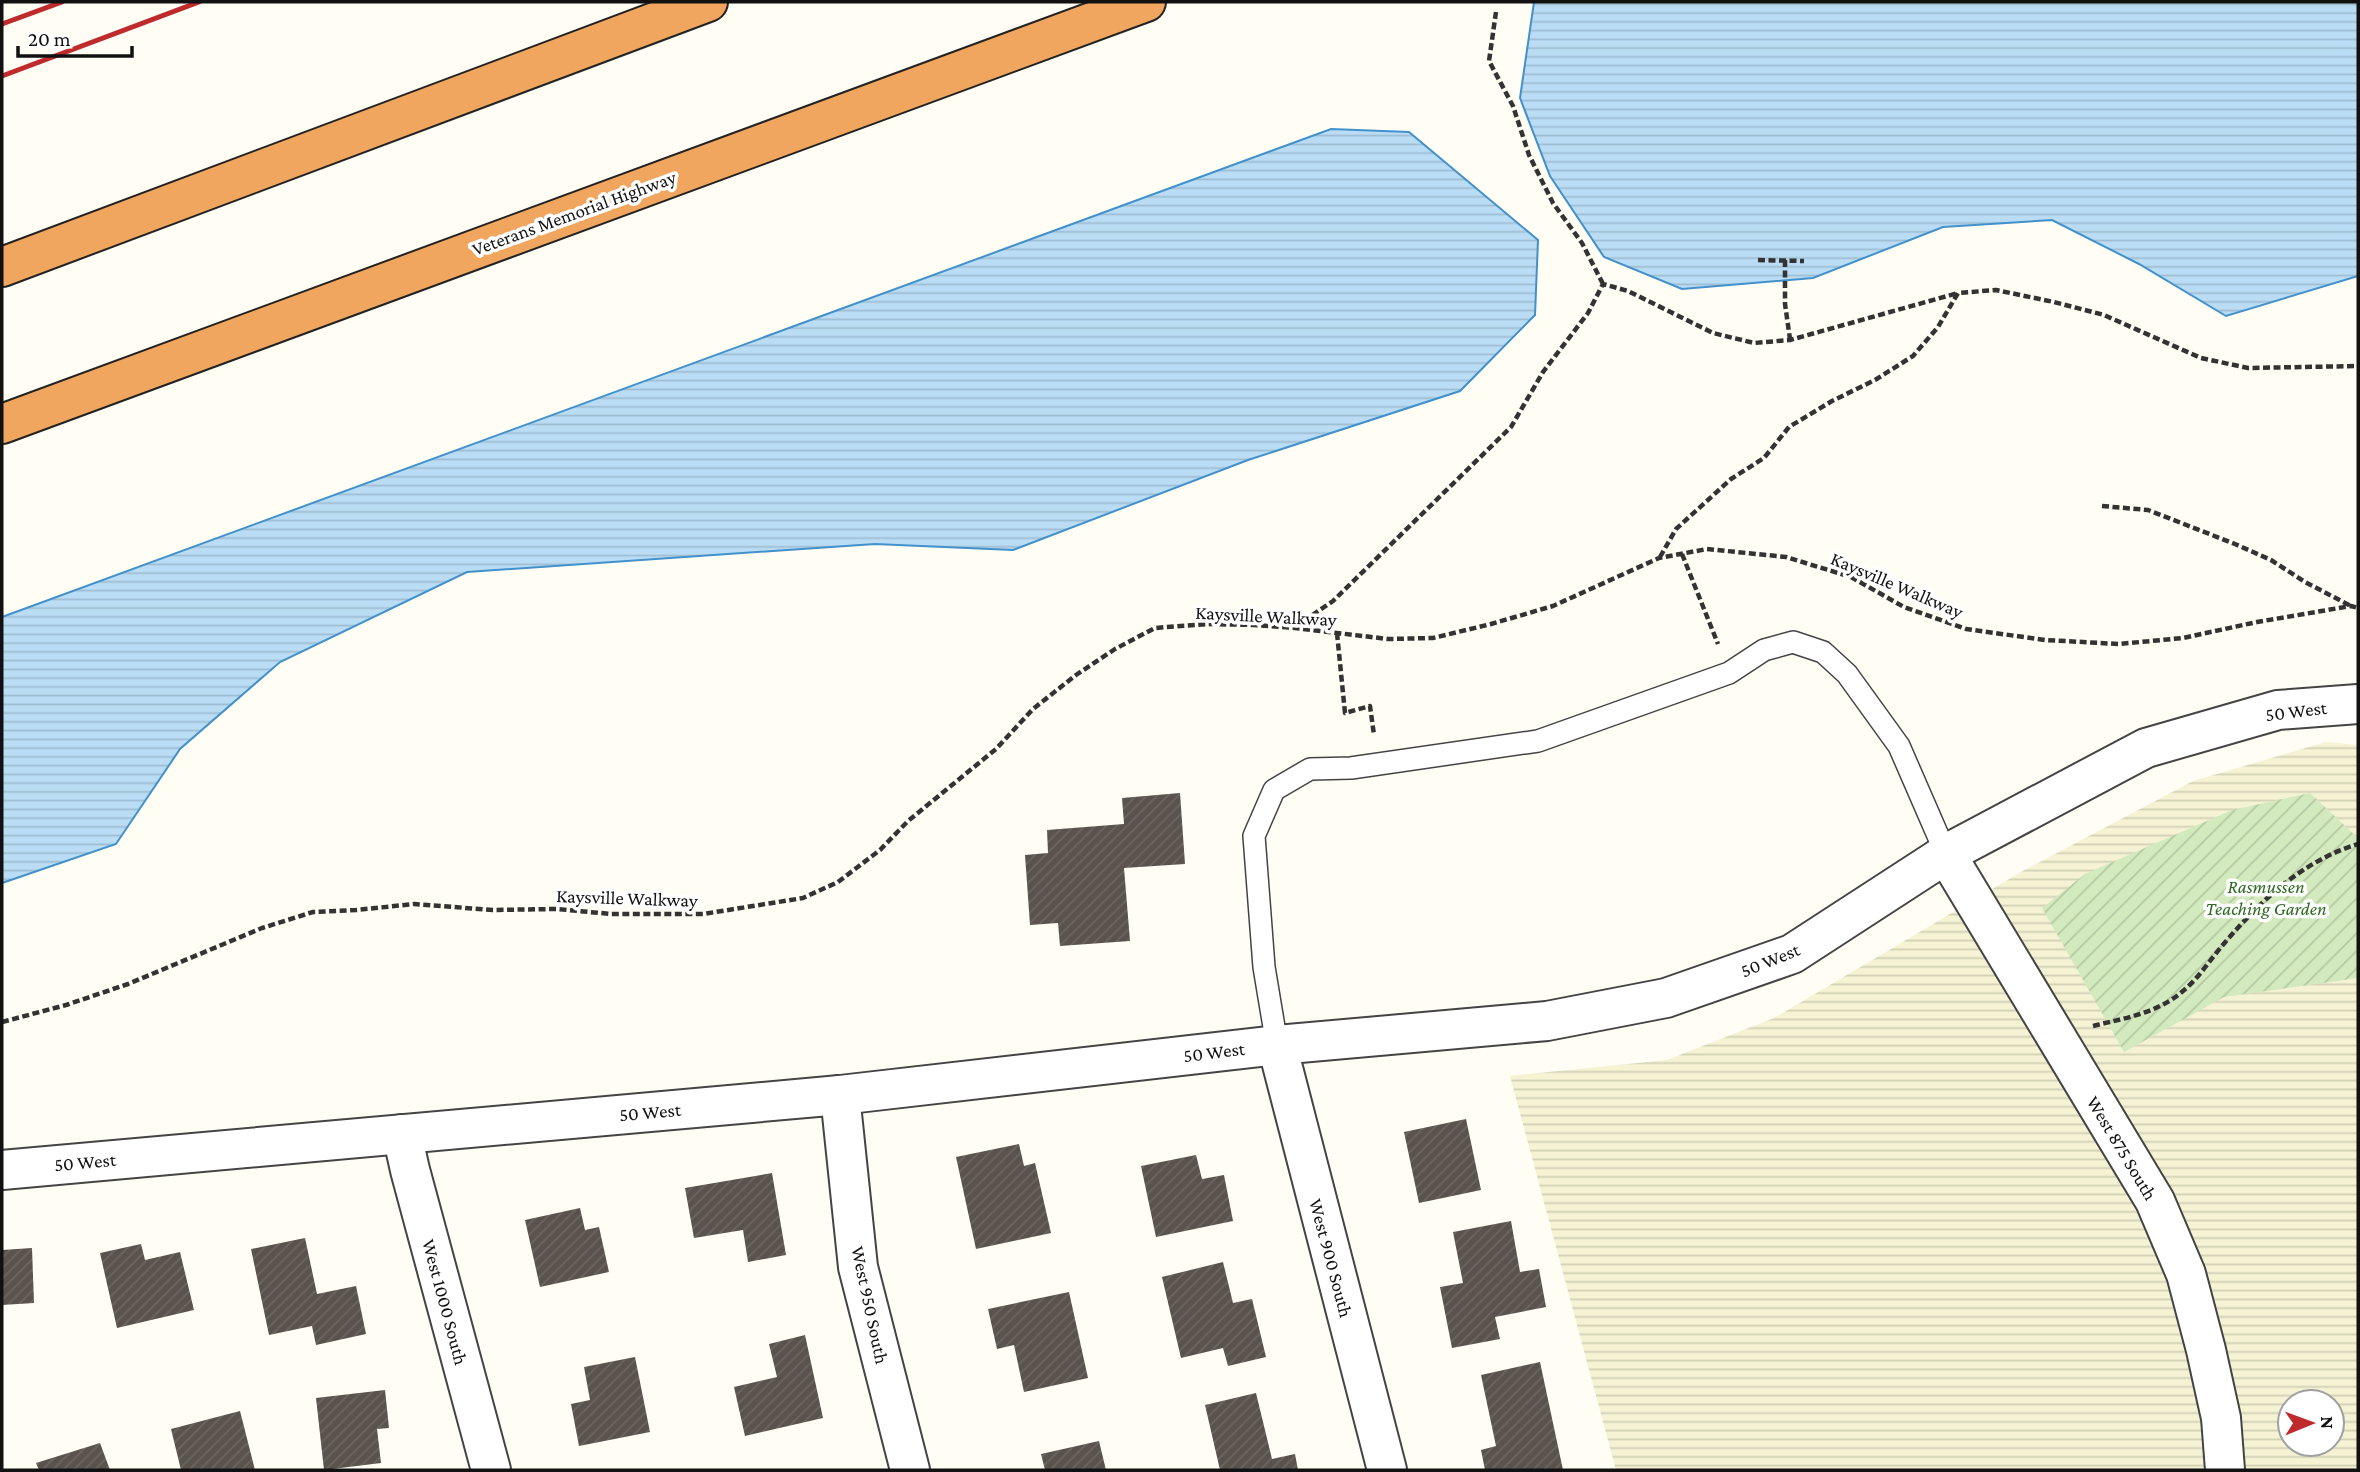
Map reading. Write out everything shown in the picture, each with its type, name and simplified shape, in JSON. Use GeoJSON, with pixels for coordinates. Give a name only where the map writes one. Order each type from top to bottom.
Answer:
{"type":"FeatureCollection","features":[{"type":"Feature","properties":{"kind":"highway"},"geometry":{"type":"LineString","coordinates":[[2,267],[708,2]]}},
{"type":"Feature","properties":{"kind":"highway","name":"Veterans Memorial Highway"},"geometry":{"type":"LineString","coordinates":[[2,425],[1146,2]]}},
{"type":"Feature","properties":{"kind":"street","name":"50 West"},"geometry":{"type":"LineString","coordinates":[[2,1170],[840,1096],[1278,1045],[1547,1021],[1666,998],[1792,954],[1946,854],[2146,748],[2278,710],[2358,704]]}},
{"type":"Feature","properties":{"kind":"street","name":"West 875 South"},"geometry":{"type":"LineString","coordinates":[[1946,854],[2155,1201],[2186,1274],[2221,1419],[2225,1470]]}},
{"type":"Feature","properties":{"kind":"street","name":"West 900 South"},"geometry":{"type":"LineString","coordinates":[[1278,1045],[1289,1097],[1387,1470]]}},
{"type":"Feature","properties":{"kind":"street","name":"West 950 South"},"geometry":{"type":"LineString","coordinates":[[840,1096],[858,1268],[909,1470]]}},
{"type":"Feature","properties":{"kind":"street","name":"West 1000 South"},"geometry":{"type":"LineString","coordinates":[[402,1134],[491,1470]]}},
{"type":"Feature","properties":{"kind":"lane"},"geometry":{"type":"LineString","coordinates":[[1278,1045],[1264,967],[1254,836],[1274,790],[1310,769],[1377,765],[1538,741],[1729,673],[1764,650],[1793,642],[1823,652],[1847,674],[1899,746],[1946,854]]}},
{"type":"Feature","properties":{"kind":"path"},"geometry":{"type":"LineString","coordinates":[[1496,12],[1489,61],[1513,106],[1529,155],[1553,203],[1582,243],[1603,284],[1628,291],[1713,333],[1754,343],[1790,340],[1958,293],[1996,290],[2104,315],[2201,358],[2248,368],[2358,366]]}},
{"type":"Feature","properties":{"kind":"path"},"geometry":{"type":"LineString","coordinates":[[1758,260],[1804,261]]}},
{"type":"Feature","properties":{"kind":"path"},"geometry":{"type":"LineString","coordinates":[[1785,260],[1785,304],[1790,340]]}},
{"type":"Feature","properties":{"kind":"path"},"geometry":{"type":"LineString","coordinates":[[1295,628],[1333,601],[1511,427],[1543,372],[1588,313],[1603,284]]}},
{"type":"Feature","properties":{"kind":"path"},"geometry":{"type":"LineString","coordinates":[[1659,558],[1676,529],[1731,479],[1764,458],[1789,427],[1913,356],[1938,327],[1958,293]]}},
{"type":"Feature","properties":{"kind":"path"},"geometry":{"type":"LineString","coordinates":[[2102,506],[2148,510],[2235,544],[2271,559],[2305,582],[2351,606]]}},
{"type":"Feature","properties":{"kind":"path","name":"Kaysville Walkway"},"geometry":{"type":"LineString","coordinates":[[2,1022],[66,1005],[128,984],[262,928],[313,912],[356,911],[414,904],[493,911],[557,909],[611,914],[703,914],[803,898],[838,881],[880,850],[908,821],[996,749],[1033,709],[1076,675],[1115,649],[1155,628],[1208,624],[1295,628],[1388,639],[1433,638],[1553,606],[1659,558],[1707,549],[1786,558],[1851,577],[1904,607],[1966,629],[2045,640],[2119,644],[2183,638],[2257,622],[2351,606],[2358,608]]}},
{"type":"Feature","properties":{"kind":"path"},"geometry":{"type":"LineString","coordinates":[[1682,554],[1729,673]]}},
{"type":"Feature","properties":{"kind":"path"},"geometry":{"type":"LineString","coordinates":[[1337,633],[1345,713],[1370,706],[1377,765]]}},
{"type":"Feature","properties":{"kind":"path"},"geometry":{"type":"LineString","coordinates":[[2055,1035],[2149,1012],[2183,991],[2246,918],[2292,877],[2333,852],[2358,844]]}},
{"type":"Feature","properties":{"kind":"green space"},"geometry":{"type":"Polygon","coordinates":[[[2326,742],[2358,745],[2358,1470],[1616,1470],[1510,1076],[1667,1060],[1774,1018],[2021,872],[2193,781],[2326,742]]]}},
{"type":"Feature","properties":{"kind":"green space","name":"Rasmussen Teaching Garden"},"geometry":{"type":"Polygon","coordinates":[[[2310,793],[2358,838],[2358,978],[2224,997],[2124,1052],[2042,908],[2085,874],[2232,810],[2310,793]]]}},
{"type":"Feature","properties":{"kind":"water"},"geometry":{"type":"Polygon","coordinates":[[[1534,2],[2358,2],[2358,276],[2226,316],[2139,264],[2052,220],[1943,227],[1813,278],[1682,289],[1604,257],[1550,176],[1520,98],[1534,2]]]}},
{"type":"Feature","properties":{"kind":"water"},"geometry":{"type":"Polygon","coordinates":[[[1331,129],[1409,132],[1538,240],[1535,315],[1460,391],[1248,460],[1013,550],[875,544],[467,572],[280,662],[180,749],[116,844],[2,883],[2,617],[1331,129]]]}},
{"type":"Feature","properties":{"kind":"building"},"geometry":{"type":"Polygon","coordinates":[[[1180,793],[1185,864],[1124,868],[1130,941],[1060,946],[1058,923],[1030,925],[1025,855],[1048,853],[1047,830],[1124,824],[1122,798],[1180,793]]]}},
{"type":"Feature","properties":{"kind":"building"},"geometry":{"type":"Polygon","coordinates":[[[1466,1119],[1481,1190],[1419,1203],[1404,1132],[1466,1119]]]}},
{"type":"Feature","properties":{"kind":"building"},"geometry":{"type":"Polygon","coordinates":[[[1019,1144],[1024,1166],[1035,1163],[1051,1233],[976,1249],[956,1157],[1019,1144]]]}},
{"type":"Feature","properties":{"kind":"building"},"geometry":{"type":"Polygon","coordinates":[[[1196,1155],[1202,1179],[1224,1175],[1233,1221],[1156,1237],[1141,1166],[1196,1155]]]}},
{"type":"Feature","properties":{"kind":"building"},"geometry":{"type":"Polygon","coordinates":[[[772,1173],[786,1255],[748,1262],[743,1230],[694,1238],[685,1188],[772,1173]]]}},
{"type":"Feature","properties":{"kind":"building"},"geometry":{"type":"Polygon","coordinates":[[[580,1208],[585,1230],[599,1227],[609,1272],[540,1287],[525,1220],[580,1208]]]}},
{"type":"Feature","properties":{"kind":"building"},"geometry":{"type":"Polygon","coordinates":[[[1511,1221],[1520,1272],[1539,1269],[1546,1307],[1495,1317],[1500,1339],[1452,1348],[1440,1287],[1463,1283],[1453,1232],[1511,1221]]]}},
{"type":"Feature","properties":{"kind":"building"},"geometry":{"type":"Polygon","coordinates":[[[305,1238],[317,1294],[356,1286],[366,1334],[316,1345],[312,1326],[269,1335],[251,1249],[305,1238]]]}},
{"type":"Feature","properties":{"kind":"building"},"geometry":{"type":"Polygon","coordinates":[[[141,1244],[145,1260],[180,1252],[194,1310],[117,1328],[100,1253],[141,1244]]]}},
{"type":"Feature","properties":{"kind":"building"},"geometry":{"type":"Polygon","coordinates":[[[32,1248],[34,1303],[2,1305],[2,1250],[32,1248]]]}},
{"type":"Feature","properties":{"kind":"building"},"geometry":{"type":"Polygon","coordinates":[[[1223,1262],[1233,1303],[1252,1299],[1266,1357],[1228,1366],[1223,1348],[1181,1358],[1162,1277],[1223,1262]]]}},
{"type":"Feature","properties":{"kind":"building"},"geometry":{"type":"Polygon","coordinates":[[[1069,1292],[1088,1378],[1024,1392],[1014,1345],[997,1349],[988,1309],[1069,1292]]]}},
{"type":"Feature","properties":{"kind":"building"},"geometry":{"type":"Polygon","coordinates":[[[805,1335],[823,1418],[745,1436],[734,1387],[777,1377],[769,1344],[805,1335]]]}},
{"type":"Feature","properties":{"kind":"building"},"geometry":{"type":"Polygon","coordinates":[[[635,1357],[650,1432],[579,1446],[571,1404],[590,1400],[584,1367],[635,1357]]]}},
{"type":"Feature","properties":{"kind":"building"},"geometry":{"type":"Polygon","coordinates":[[[1540,1362],[1563,1470],[1485,1470],[1481,1450],[1496,1446],[1481,1375],[1540,1362]]]}},
{"type":"Feature","properties":{"kind":"building"},"geometry":{"type":"Polygon","coordinates":[[[385,1390],[389,1428],[377,1429],[381,1463],[324,1470],[316,1398],[385,1390]]]}},
{"type":"Feature","properties":{"kind":"building"},"geometry":{"type":"Polygon","coordinates":[[[1256,1393],[1272,1459],[1295,1454],[1298,1470],[1220,1470],[1205,1405],[1256,1393]]]}},
{"type":"Feature","properties":{"kind":"building"},"geometry":{"type":"Polygon","coordinates":[[[240,1411],[255,1470],[181,1470],[171,1429],[240,1411]]]}},
{"type":"Feature","properties":{"kind":"building"},"geometry":{"type":"Polygon","coordinates":[[[1099,1441],[1106,1470],[1045,1470],[1041,1454],[1099,1441]]]}},
{"type":"Feature","properties":{"kind":"building"},"geometry":{"type":"Polygon","coordinates":[[[100,1443],[110,1470],[39,1470],[36,1463],[100,1443]]]}},
{"type":"Feature","properties":{"kind":"railway"},"geometry":{"type":"LineString","coordinates":[[2,24],[62,2]]}},
{"type":"Feature","properties":{"kind":"railway"},"geometry":{"type":"LineString","coordinates":[[2,76],[199,2]]}}]}
